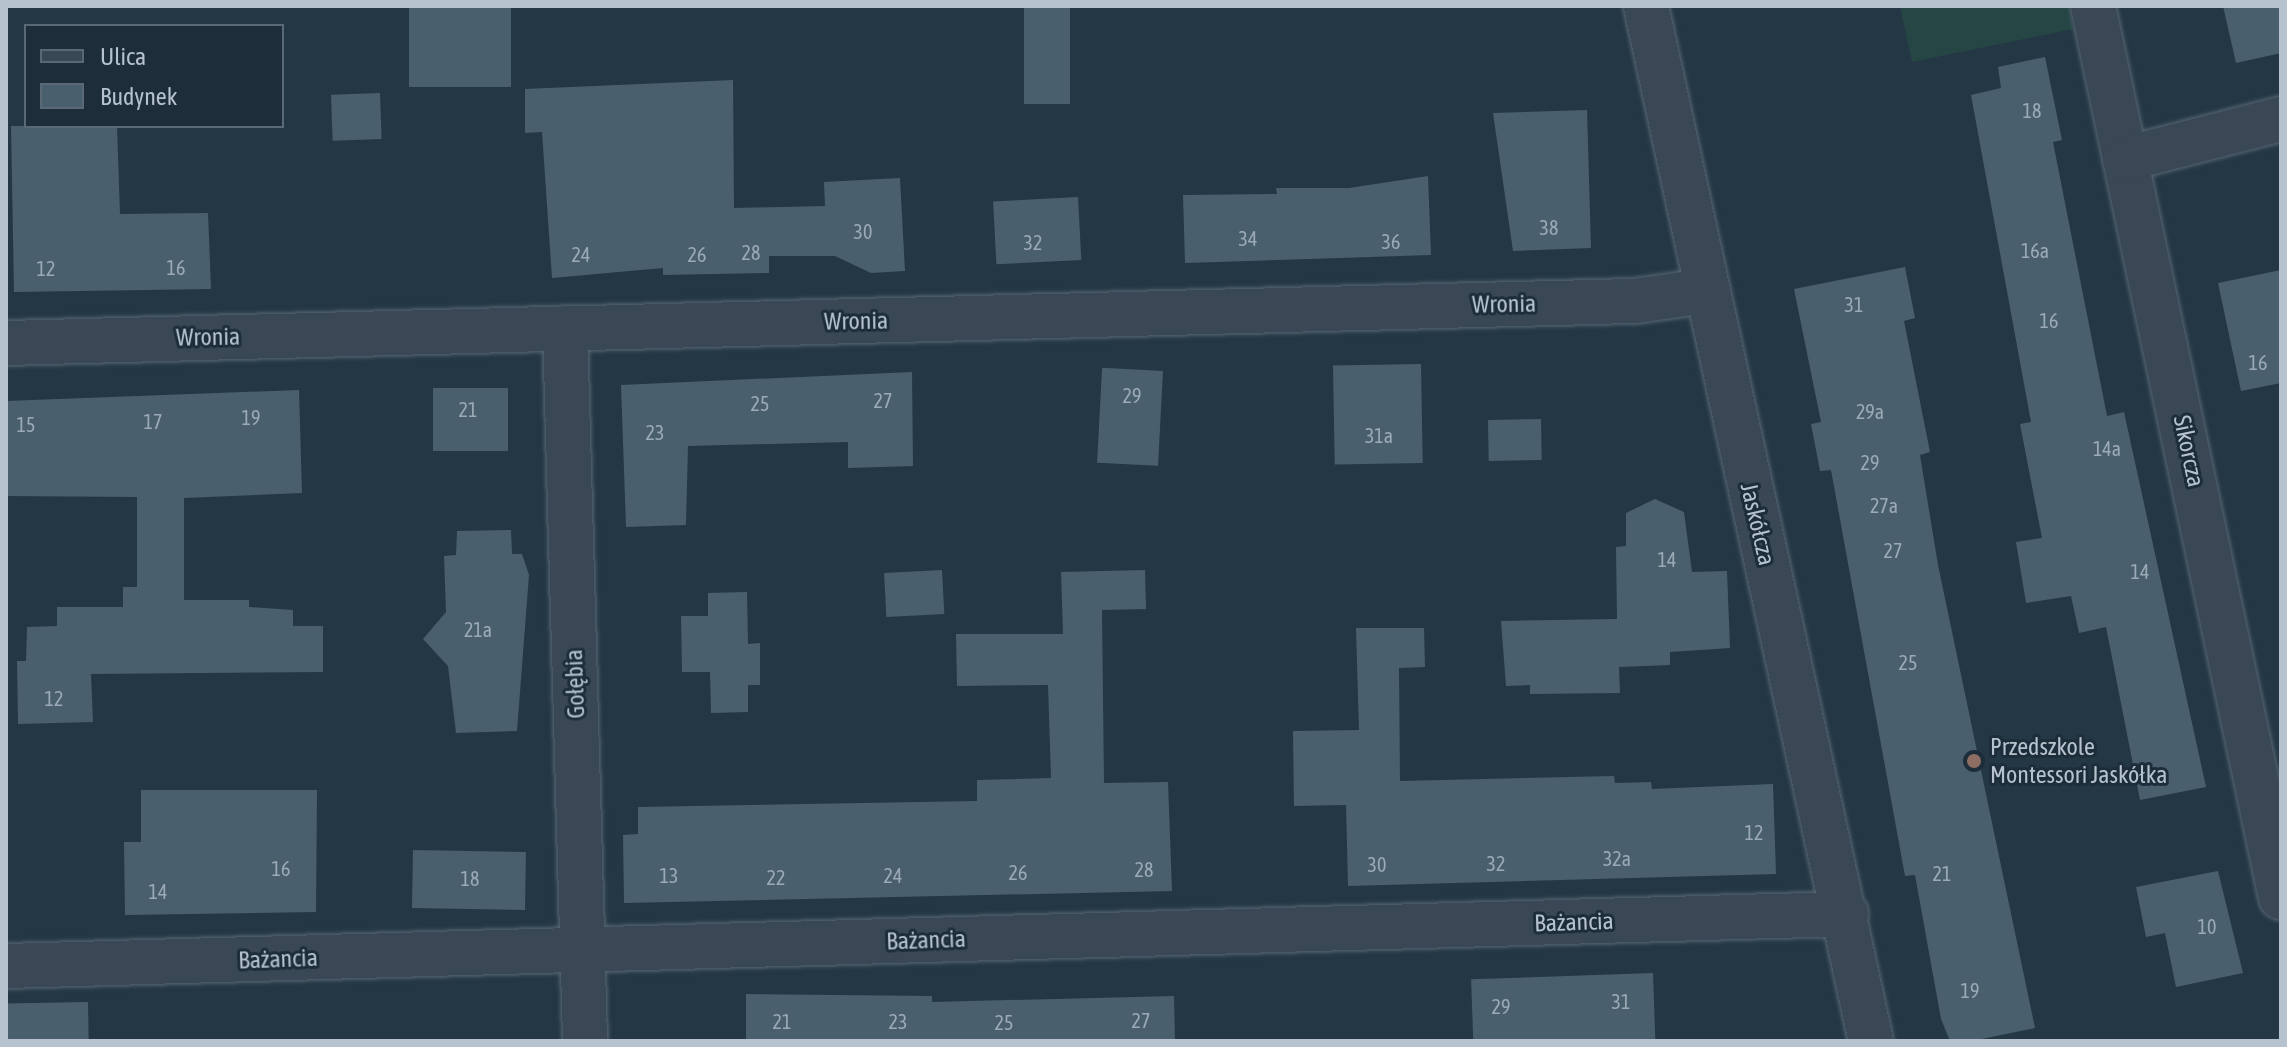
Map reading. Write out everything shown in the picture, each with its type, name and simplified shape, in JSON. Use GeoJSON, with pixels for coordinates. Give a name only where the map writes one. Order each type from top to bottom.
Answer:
{"type":"FeatureCollection","features":[{"type":"Feature","properties":{"kind":"street","name":"Jaskółcza"},"geometry":{"type":"LineString","coordinates":[[1646,6],[1705,291],[1846,914],[1871,1041]]}},
{"type":"Feature","properties":{"kind":"street","name":"Sikorcza"},"geometry":{"type":"LineString","coordinates":[[2093,6],[2281,897]]}},
{"type":"Feature","properties":{"kind":"street"},"geometry":{"type":"LineString","coordinates":[[2125,159],[2281,119]]}},
{"type":"Feature","properties":{"kind":"street","name":"Wronia"},"geometry":{"type":"LineString","coordinates":[[6,343],[1635,301],[1705,291]]}},
{"type":"Feature","properties":{"kind":"street","name":"Gołębia"},"geometry":{"type":"LineString","coordinates":[[565,328],[585,1041]]}},
{"type":"Feature","properties":{"kind":"street","name":"Bażancia"},"geometry":{"type":"LineString","coordinates":[[6,966],[1846,914]]}},
{"type":"Feature","properties":{"kind":"green space"},"geometry":{"type":"Polygon","coordinates":[[[1900,6],[2068,6],[2073,29],[1912,62],[1900,6]]]}},
{"type":"Feature","properties":{"kind":"building"},"geometry":{"type":"Polygon","coordinates":[[[409,6],[511,6],[511,87],[409,87],[409,6]]]}},
{"type":"Feature","properties":{"kind":"building"},"geometry":{"type":"Polygon","coordinates":[[[1024,6],[1070,6],[1070,104],[1024,104],[1024,6]]]}},
{"type":"Feature","properties":{"kind":"building"},"geometry":{"type":"Polygon","coordinates":[[[2223,6],[2281,6],[2281,53],[2236,63],[2223,6]]]}},
{"type":"Feature","properties":{"kind":"building"},"geometry":{"type":"Polygon","coordinates":[[[2045,57],[2062,140],[2053,142],[2107,416],[2124,412],[2206,787],[2140,800],[2106,627],[2079,633],[2071,596],[2026,603],[2016,542],[2042,538],[2020,424],[2031,422],[1971,95],[2001,88],[1998,67],[2045,57]]]}},
{"type":"Feature","properties":{"kind":"building"},"geometry":{"type":"Polygon","coordinates":[[[733,80],[734,208],[825,206],[824,182],[900,178],[905,271],[871,273],[835,256],[769,256],[769,273],[663,275],[663,268],[552,278],[542,132],[525,133],[525,89],[733,80]]]}},
{"type":"Feature","properties":{"kind":"building"},"geometry":{"type":"Polygon","coordinates":[[[380,93],[382,139],[333,141],[331,95],[380,93]]]}},
{"type":"Feature","properties":{"kind":"building"},"geometry":{"type":"Polygon","coordinates":[[[1587,110],[1591,248],[1513,251],[1493,113],[1587,110]]]}},
{"type":"Feature","properties":{"kind":"building"},"geometry":{"type":"Polygon","coordinates":[[[11,126],[117,128],[120,214],[208,213],[211,289],[14,292],[11,126]]]}},
{"type":"Feature","properties":{"kind":"building"},"geometry":{"type":"Polygon","coordinates":[[[1428,176],[1431,255],[1185,263],[1183,195],[1277,194],[1276,188],[1349,188],[1428,176]]]}},
{"type":"Feature","properties":{"kind":"building"},"geometry":{"type":"Polygon","coordinates":[[[1078,197],[1081,260],[996,264],[993,201],[1078,197]]]}},
{"type":"Feature","properties":{"kind":"building"},"geometry":{"type":"Polygon","coordinates":[[[1905,267],[1915,318],[1904,321],[1930,452],[1920,455],[1938,565],[2035,1028],[1972,1041],[1950,1041],[1941,1019],[1915,875],[1905,876],[1831,470],[1820,471],[1811,424],[1821,422],[1794,289],[1905,267]]]}},
{"type":"Feature","properties":{"kind":"building"},"geometry":{"type":"Polygon","coordinates":[[[2281,270],[2281,383],[2241,391],[2218,283],[2281,270]]]}},
{"type":"Feature","properties":{"kind":"building"},"geometry":{"type":"Polygon","coordinates":[[[1421,364],[1423,463],[1335,465],[1333,366],[1421,364]]]}},
{"type":"Feature","properties":{"kind":"building"},"geometry":{"type":"Polygon","coordinates":[[[1102,368],[1163,371],[1158,466],[1097,463],[1102,368]]]}},
{"type":"Feature","properties":{"kind":"building"},"geometry":{"type":"Polygon","coordinates":[[[912,372],[913,466],[848,468],[848,442],[688,446],[686,525],[626,527],[621,385],[912,372]]]}},
{"type":"Feature","properties":{"kind":"building"},"geometry":{"type":"Polygon","coordinates":[[[433,388],[508,388],[508,451],[433,451],[433,388]]]}},
{"type":"Feature","properties":{"kind":"building"},"geometry":{"type":"Polygon","coordinates":[[[299,390],[302,493],[184,498],[184,600],[249,600],[249,607],[293,610],[293,626],[323,626],[323,672],[91,674],[93,722],[18,724],[17,661],[26,661],[27,627],[57,626],[57,607],[123,607],[123,587],[137,587],[137,497],[6,496],[6,401],[299,390]]]}},
{"type":"Feature","properties":{"kind":"building"},"geometry":{"type":"Polygon","coordinates":[[[1541,419],[1542,460],[1489,461],[1488,420],[1541,419]]]}},
{"type":"Feature","properties":{"kind":"building"},"geometry":{"type":"Polygon","coordinates":[[[1655,499],[1684,512],[1692,572],[1727,571],[1730,648],[1670,652],[1670,665],[1619,667],[1620,693],[1530,694],[1530,685],[1506,686],[1501,621],[1617,619],[1616,547],[1626,546],[1626,513],[1655,499]]]}},
{"type":"Feature","properties":{"kind":"building"},"geometry":{"type":"Polygon","coordinates":[[[511,530],[512,554],[522,554],[529,575],[517,731],[456,733],[448,666],[423,639],[446,612],[444,556],[456,555],[457,531],[511,530]]]}},
{"type":"Feature","properties":{"kind":"building"},"geometry":{"type":"Polygon","coordinates":[[[942,570],[944,614],[886,617],[884,573],[942,570]]]}},
{"type":"Feature","properties":{"kind":"building"},"geometry":{"type":"Polygon","coordinates":[[[1145,570],[1146,609],[1102,610],[1104,783],[1168,782],[1172,891],[624,903],[623,835],[638,834],[638,807],[977,801],[977,780],[1051,778],[1048,685],[957,686],[956,634],[1063,634],[1061,572],[1145,570]]]}},
{"type":"Feature","properties":{"kind":"building"},"geometry":{"type":"Polygon","coordinates":[[[747,592],[748,644],[760,643],[760,685],[748,685],[748,712],[711,713],[710,672],[682,672],[681,616],[708,616],[708,593],[747,592]]]}},
{"type":"Feature","properties":{"kind":"building"},"geometry":{"type":"Polygon","coordinates":[[[1356,628],[1424,628],[1425,667],[1399,668],[1400,781],[1614,776],[1615,783],[1651,782],[1652,789],[1773,784],[1776,874],[1348,886],[1346,805],[1294,806],[1293,731],[1359,730],[1356,628]]]}},
{"type":"Feature","properties":{"kind":"building"},"geometry":{"type":"Polygon","coordinates":[[[141,790],[317,790],[316,912],[125,915],[124,842],[141,842],[141,790]]]}},
{"type":"Feature","properties":{"kind":"building"},"geometry":{"type":"Polygon","coordinates":[[[413,850],[526,852],[525,910],[412,908],[413,850]]]}},
{"type":"Feature","properties":{"kind":"building"},"geometry":{"type":"Polygon","coordinates":[[[2218,871],[2243,973],[2176,987],[2165,933],[2146,937],[2136,887],[2218,871]]]}},
{"type":"Feature","properties":{"kind":"building"},"geometry":{"type":"Polygon","coordinates":[[[1653,973],[1655,1041],[1473,1041],[1471,979],[1653,973]]]}},
{"type":"Feature","properties":{"kind":"building"},"geometry":{"type":"Polygon","coordinates":[[[746,994],[932,996],[932,1002],[1174,996],[1175,1041],[746,1041],[746,994]]]}},
{"type":"Feature","properties":{"kind":"building"},"geometry":{"type":"Polygon","coordinates":[[[88,1002],[89,1041],[7,1041],[6,1003],[88,1002]]]}},
{"type":"Feature","properties":{"kind":"place","name":"Przedszkole Montessori Jaskółka"},"geometry":{"type":"Point","coordinates":[1974,761]}}]}
